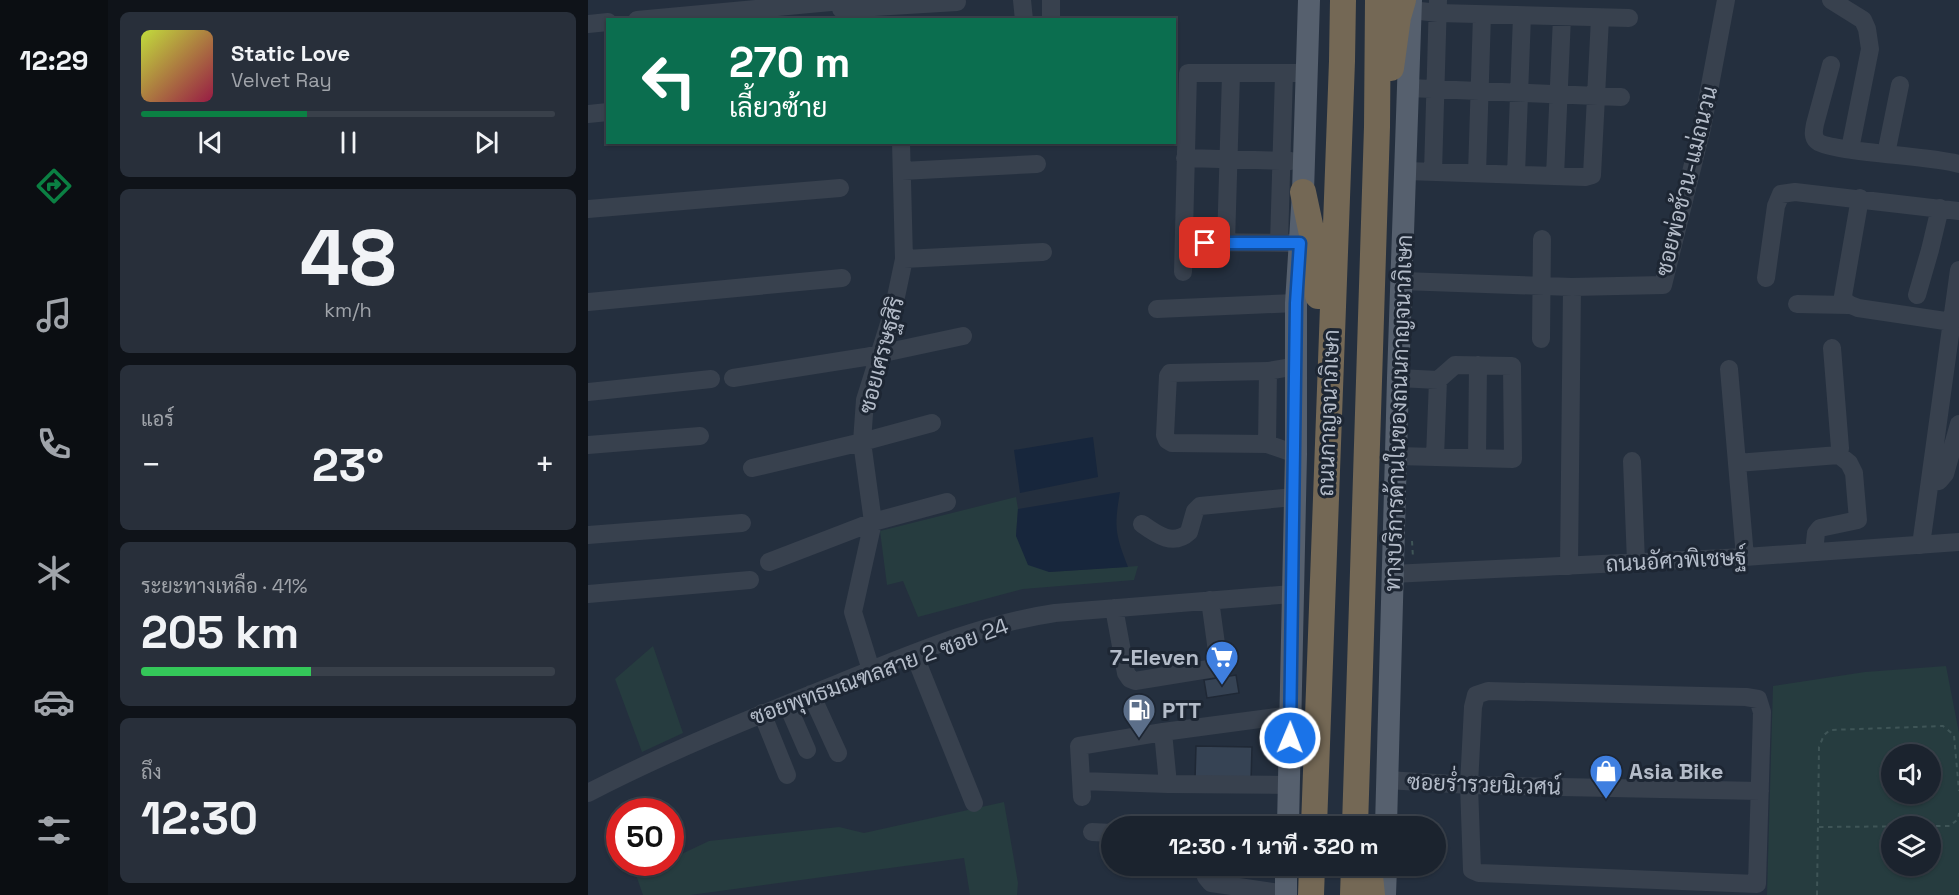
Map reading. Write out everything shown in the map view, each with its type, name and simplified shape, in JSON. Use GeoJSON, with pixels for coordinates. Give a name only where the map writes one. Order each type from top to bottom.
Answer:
{"type":"FeatureCollection","features":[{"type":"Feature","properties":{"kind":"highway","name":"ถนนกาญจนาภิเษก"},"geometry":{"type":"LineString","coordinates":[[1314,816],[1343,0]]}},
{"type":"Feature","properties":{"kind":"highway","name":"ถนนกาญจนาภิเษก"},"geometry":{"type":"LineString","coordinates":[[1355,816],[1377,127],[1378,0]]}},
{"type":"Feature","properties":{"kind":"highway"},"geometry":{"type":"LineString","coordinates":[[1377,127],[1391,72],[1398,17],[1408,3]]}},
{"type":"Feature","properties":{"kind":"highway"},"geometry":{"type":"LineString","coordinates":[[1303,192],[1315,248],[1319,329],[1330,360]]}},
{"type":"Feature","properties":{"kind":"highway"},"geometry":{"type":"LineString","coordinates":[[1357,765],[1363,816]]}},
{"type":"Feature","properties":{"kind":"highway"},"geometry":{"type":"LineString","coordinates":[[1311,895],[1312,876]]}},
{"type":"Feature","properties":{"kind":"highway"},"geometry":{"type":"LineString","coordinates":[[1353,895],[1354,876]]}},
{"type":"Feature","properties":{"kind":"highway"},"geometry":{"type":"LineString","coordinates":[[1370,876],[1372,895]]}},
{"type":"Feature","properties":{"kind":"main road"},"geometry":{"type":"LineString","coordinates":[[1287,816],[1297,366],[1296,303],[1289,243],[1303,192],[1309,0]]}},
{"type":"Feature","properties":{"kind":"main road","name":"ทางบริการด้านในของถนนกาญจนาภิเษก"},"geometry":{"type":"LineString","coordinates":[[1386,816],[1398,378],[1409,88],[1408,3]]}},
{"type":"Feature","properties":{"kind":"main road"},"geometry":{"type":"LineString","coordinates":[[1286,876],[1286,895]]}},
{"type":"Feature","properties":{"kind":"main road"},"geometry":{"type":"LineString","coordinates":[[1385,895],[1386,876]]}},
{"type":"Feature","properties":{"kind":"street"},"geometry":{"type":"LineString","coordinates":[[1022,0],[1024,18]]}},
{"type":"Feature","properties":{"kind":"street"},"geometry":{"type":"LineString","coordinates":[[1051,0],[1051,18]]}},
{"type":"Feature","properties":{"kind":"street","name":"ซอยพ่อช้วน-แม่ถนวน"},"geometry":{"type":"LineString","coordinates":[[1572,287],[1663,285],[1702,128],[1726,0]]}},
{"type":"Feature","properties":{"kind":"street"},"geometry":{"type":"LineString","coordinates":[[1831,0],[1863,20],[1870,40],[1850,149]]}},
{"type":"Feature","properties":{"kind":"street"},"geometry":{"type":"LineString","coordinates":[[656,18],[804,2],[897,8],[957,3]]}},
{"type":"Feature","properties":{"kind":"street"},"geometry":{"type":"LineString","coordinates":[[1408,3],[1482,15],[1629,18]]}},
{"type":"Feature","properties":{"kind":"street"},"geometry":{"type":"LineString","coordinates":[[1433,172],[1438,7]]}},
{"type":"Feature","properties":{"kind":"street"},"geometry":{"type":"LineString","coordinates":[[1476,173],[1482,15]]}},
{"type":"Feature","properties":{"kind":"street"},"geometry":{"type":"LineString","coordinates":[[1515,174],[1522,16]]}},
{"type":"Feature","properties":{"kind":"street"},"geometry":{"type":"LineString","coordinates":[[1555,176],[1562,17]]}},
{"type":"Feature","properties":{"kind":"street"},"geometry":{"type":"LineString","coordinates":[[1406,171],[1585,177],[1592,175],[1600,18]]}},
{"type":"Feature","properties":{"kind":"street"},"geometry":{"type":"LineString","coordinates":[[588,24],[606,22]]}},
{"type":"Feature","properties":{"kind":"street"},"geometry":{"type":"LineString","coordinates":[[1831,65],[1814,133],[1816,140],[1821,144],[1886,154],[1933,158],[1959,164]]}},
{"type":"Feature","properties":{"kind":"street"},"geometry":{"type":"LineString","coordinates":[[1183,272],[1188,74],[1308,73]]}},
{"type":"Feature","properties":{"kind":"street"},"geometry":{"type":"LineString","coordinates":[[1226,243],[1231,74]]}},
{"type":"Feature","properties":{"kind":"street"},"geometry":{"type":"LineString","coordinates":[[1184,242],[1289,243],[1281,160],[1284,74]]}},
{"type":"Feature","properties":{"kind":"street"},"geometry":{"type":"LineString","coordinates":[[1886,154],[1900,86]]}},
{"type":"Feature","properties":{"kind":"street"},"geometry":{"type":"LineString","coordinates":[[1409,88],[1621,97]]}},
{"type":"Feature","properties":{"kind":"street"},"geometry":{"type":"LineString","coordinates":[[588,114],[606,112]]}},
{"type":"Feature","properties":{"kind":"street","name":"ซอยเศรษฐสิริ"},"geometry":{"type":"LineString","coordinates":[[871,670],[853,612],[873,522],[862,442],[865,400],[893,311],[904,259],[901,144]]}},
{"type":"Feature","properties":{"kind":"street"},"geometry":{"type":"LineString","coordinates":[[1185,158],[1304,161]]}},
{"type":"Feature","properties":{"kind":"street"},"geometry":{"type":"LineString","coordinates":[[902,171],[1037,164]]}},
{"type":"Feature","properties":{"kind":"street"},"geometry":{"type":"LineString","coordinates":[[588,209],[840,188]]}},
{"type":"Feature","properties":{"kind":"street"},"geometry":{"type":"LineString","coordinates":[[1766,278],[1776,206],[1782,194],[1795,192],[1860,198],[1959,211]]}},
{"type":"Feature","properties":{"kind":"street"},"geometry":{"type":"LineString","coordinates":[[1848,304],[1844,296],[1860,198]]}},
{"type":"Feature","properties":{"kind":"street"},"geometry":{"type":"LineString","coordinates":[[1917,295],[1940,208]]}},
{"type":"Feature","properties":{"kind":"street"},"geometry":{"type":"LineString","coordinates":[[1541,339],[1542,239]]}},
{"type":"Feature","properties":{"kind":"street"},"geometry":{"type":"LineString","coordinates":[[904,259],[1043,252]]}},
{"type":"Feature","properties":{"kind":"street"},"geometry":{"type":"LineString","coordinates":[[1921,545],[1959,270]]}},
{"type":"Feature","properties":{"kind":"street"},"geometry":{"type":"LineString","coordinates":[[588,302],[842,278]]}},
{"type":"Feature","properties":{"kind":"street"},"geometry":{"type":"LineString","coordinates":[[1402,281],[1572,287],[1569,566]]}},
{"type":"Feature","properties":{"kind":"street"},"geometry":{"type":"LineString","coordinates":[[1157,309],[1296,303]]}},
{"type":"Feature","properties":{"kind":"street"},"geometry":{"type":"LineString","coordinates":[[1797,304],[1848,304],[1858,308],[1952,322]]}},
{"type":"Feature","properties":{"kind":"street"},"geometry":{"type":"LineString","coordinates":[[733,378],[963,336]]}},
{"type":"Feature","properties":{"kind":"street"},"geometry":{"type":"LineString","coordinates":[[1832,348],[1839,455]]}},
{"type":"Feature","properties":{"kind":"street"},"geometry":{"type":"LineString","coordinates":[[1397,456],[1513,459],[1512,366],[1455,365],[1438,380],[1398,378]]}},
{"type":"Feature","properties":{"kind":"street"},"geometry":{"type":"LineString","coordinates":[[1477,458],[1478,365]]}},
{"type":"Feature","properties":{"kind":"street"},"geometry":{"type":"LineString","coordinates":[[1296,454],[1267,444],[1172,442],[1164,435],[1170,373],[1268,371],[1297,366]]}},
{"type":"Feature","properties":{"kind":"street"},"geometry":{"type":"LineString","coordinates":[[1729,369],[1746,557]]}},
{"type":"Feature","properties":{"kind":"street"},"geometry":{"type":"LineString","coordinates":[[1267,444],[1268,371]]}},
{"type":"Feature","properties":{"kind":"street"},"geometry":{"type":"LineString","coordinates":[[588,392],[711,379]]}},
{"type":"Feature","properties":{"kind":"street"},"geometry":{"type":"LineString","coordinates":[[1435,457],[1438,380]]}},
{"type":"Feature","properties":{"kind":"street"},"geometry":{"type":"LineString","coordinates":[[752,468],[932,423]]}},
{"type":"Feature","properties":{"kind":"street"},"geometry":{"type":"LineString","coordinates":[[1930,482],[1939,481],[1945,474],[1959,423]]}},
{"type":"Feature","properties":{"kind":"street"},"geometry":{"type":"LineString","coordinates":[[588,445],[700,436]]}},
{"type":"Feature","properties":{"kind":"street"},"geometry":{"type":"LineString","coordinates":[[1737,463],[1839,455],[1849,464],[1854,473],[1858,520],[1820,528],[1816,533],[1814,552]]}},
{"type":"Feature","properties":{"kind":"street"},"geometry":{"type":"LineString","coordinates":[[1632,461],[1636,562]]}},
{"type":"Feature","properties":{"kind":"street"},"geometry":{"type":"LineString","coordinates":[[1142,524],[1161,537],[1180,537],[1189,532],[1195,510],[1200,506],[1294,497]]}},
{"type":"Feature","properties":{"kind":"street"},"geometry":{"type":"LineString","coordinates":[[769,562],[873,522],[947,502]]}},
{"type":"Feature","properties":{"kind":"street"},"geometry":{"type":"LineString","coordinates":[[588,535],[742,523]]}},
{"type":"Feature","properties":{"kind":"street","name":"ถนนอัศวพิเชษฐ์"},"geometry":{"type":"LineString","coordinates":[[1392,574],[1746,557],[1959,542]]}},
{"type":"Feature","properties":{"kind":"street"},"geometry":{"type":"LineString","coordinates":[[588,594],[750,580]]}},
{"type":"Feature","properties":{"kind":"street","name":"ซอยพุทธมณฑลสาย 2 ซอย 24"},"geometry":{"type":"LineString","coordinates":[[588,793],[724,728],[961,636],[1020,618],[1292,594]]}},
{"type":"Feature","properties":{"kind":"street"},"geometry":{"type":"LineString","coordinates":[[1114,608],[1126,673],[1130,679],[1135,681],[1218,666],[1210,600]]}},
{"type":"Feature","properties":{"kind":"street"},"geometry":{"type":"LineString","coordinates":[[914,654],[974,803]]}},
{"type":"Feature","properties":{"kind":"street"},"geometry":{"type":"LineString","coordinates":[[1488,691],[1758,699],[1762,712],[1757,884],[1479,873],[1472,870],[1470,862],[1469,784],[1476,695],[1488,691]]}},
{"type":"Feature","properties":{"kind":"street"},"geometry":{"type":"LineString","coordinates":[[811,694],[838,753]]}},
{"type":"Feature","properties":{"kind":"street"},"geometry":{"type":"LineString","coordinates":[[787,704],[807,750]]}},
{"type":"Feature","properties":{"kind":"street"},"geometry":{"type":"LineString","coordinates":[[762,713],[787,775]]}},
{"type":"Feature","properties":{"kind":"street"},"geometry":{"type":"LineString","coordinates":[[1289,785],[1168,784],[1082,789],[1079,746],[1291,715]]}},
{"type":"Feature","properties":{"kind":"street"},"geometry":{"type":"LineString","coordinates":[[1163,732],[1168,784]]}},
{"type":"Feature","properties":{"kind":"street","name":"ซอยร่ำรวยนิเวศน์"},"geometry":{"type":"LineString","coordinates":[[1387,780],[1760,791]]}},
{"type":"Feature","properties":{"kind":"street"},"geometry":{"type":"LineString","coordinates":[[1092,832],[1101,832]]}},
{"type":"Feature","properties":{"kind":"street"},"geometry":{"type":"LineString","coordinates":[[1206,876],[1211,883],[1286,895]]}},
{"type":"Feature","properties":{"kind":"path"},"geometry":{"type":"LineString","coordinates":[[1413,541],[1414,562]]}},
{"type":"Feature","properties":{"kind":"path"},"geometry":{"type":"LineString","coordinates":[[1817,895],[1819,747],[1824,735],[1830,730],[1943,726],[1954,735],[1959,791]]}},
{"type":"Feature","properties":{"kind":"path"},"geometry":{"type":"LineString","coordinates":[[1819,827],[1950,826],[1958,819],[1959,813]]}},
{"type":"Feature","properties":{"kind":"green space"},"geometry":{"type":"Polygon","coordinates":[[[1016,497],[1018,509],[1016,536],[1049,572],[1138,566],[1134,580],[1023,589],[918,617],[903,581],[887,585],[880,531],[1016,497]]]}},
{"type":"Feature","properties":{"kind":"green space"},"geometry":{"type":"Polygon","coordinates":[[[653,646],[683,733],[642,752],[615,679],[653,646]]]}},
{"type":"Feature","properties":{"kind":"green space"},"geometry":{"type":"Polygon","coordinates":[[[1946,666],[1959,733],[1959,895],[1767,895],[1773,686],[1865,672],[1946,666]]]}},
{"type":"Feature","properties":{"kind":"green space"},"geometry":{"type":"Polygon","coordinates":[[[1004,802],[1018,883],[1017,895],[970,895],[964,858],[690,895],[643,895],[636,876],[684,876],[684,853],[709,841],[839,827],[864,833],[1004,802]]]}},
{"type":"Feature","properties":{"kind":"water"},"geometry":{"type":"Polygon","coordinates":[[[1093,437],[1098,477],[1020,493],[1014,450],[1093,437]]]}},
{"type":"Feature","properties":{"kind":"water"},"geometry":{"type":"Polygon","coordinates":[[[1120,492],[1117,530],[1128,567],[1049,572],[1028,565],[1016,536],[1018,509],[1120,492]]]}},
{"type":"Feature","properties":{"kind":"building","name":"7-Eleven"},"geometry":{"type":"Polygon","coordinates":[[[1236,675],[1239,693],[1207,698],[1204,680],[1236,675]]]}},
{"type":"Feature","properties":{"kind":"building"},"geometry":{"type":"Polygon","coordinates":[[[1196,746],[1252,747],[1251,781],[1195,779],[1196,746]]]}},
{"type":"Feature","properties":{"kind":"place","name":"7-Eleven"},"geometry":{"type":"Point","coordinates":[1222,686]}},
{"type":"Feature","properties":{"kind":"place","name":"PTT"},"geometry":{"type":"Point","coordinates":[1139,739]}},
{"type":"Feature","properties":{"kind":"place","name":"Asia Bike"},"geometry":{"type":"Point","coordinates":[1606,800]}},
{"type":"Feature","properties":{"kind":"route"},"geometry":{"type":"LineString","coordinates":[[1205,243],[1300,243],[1296,303],[1297,388],[1290,738]]}}]}
